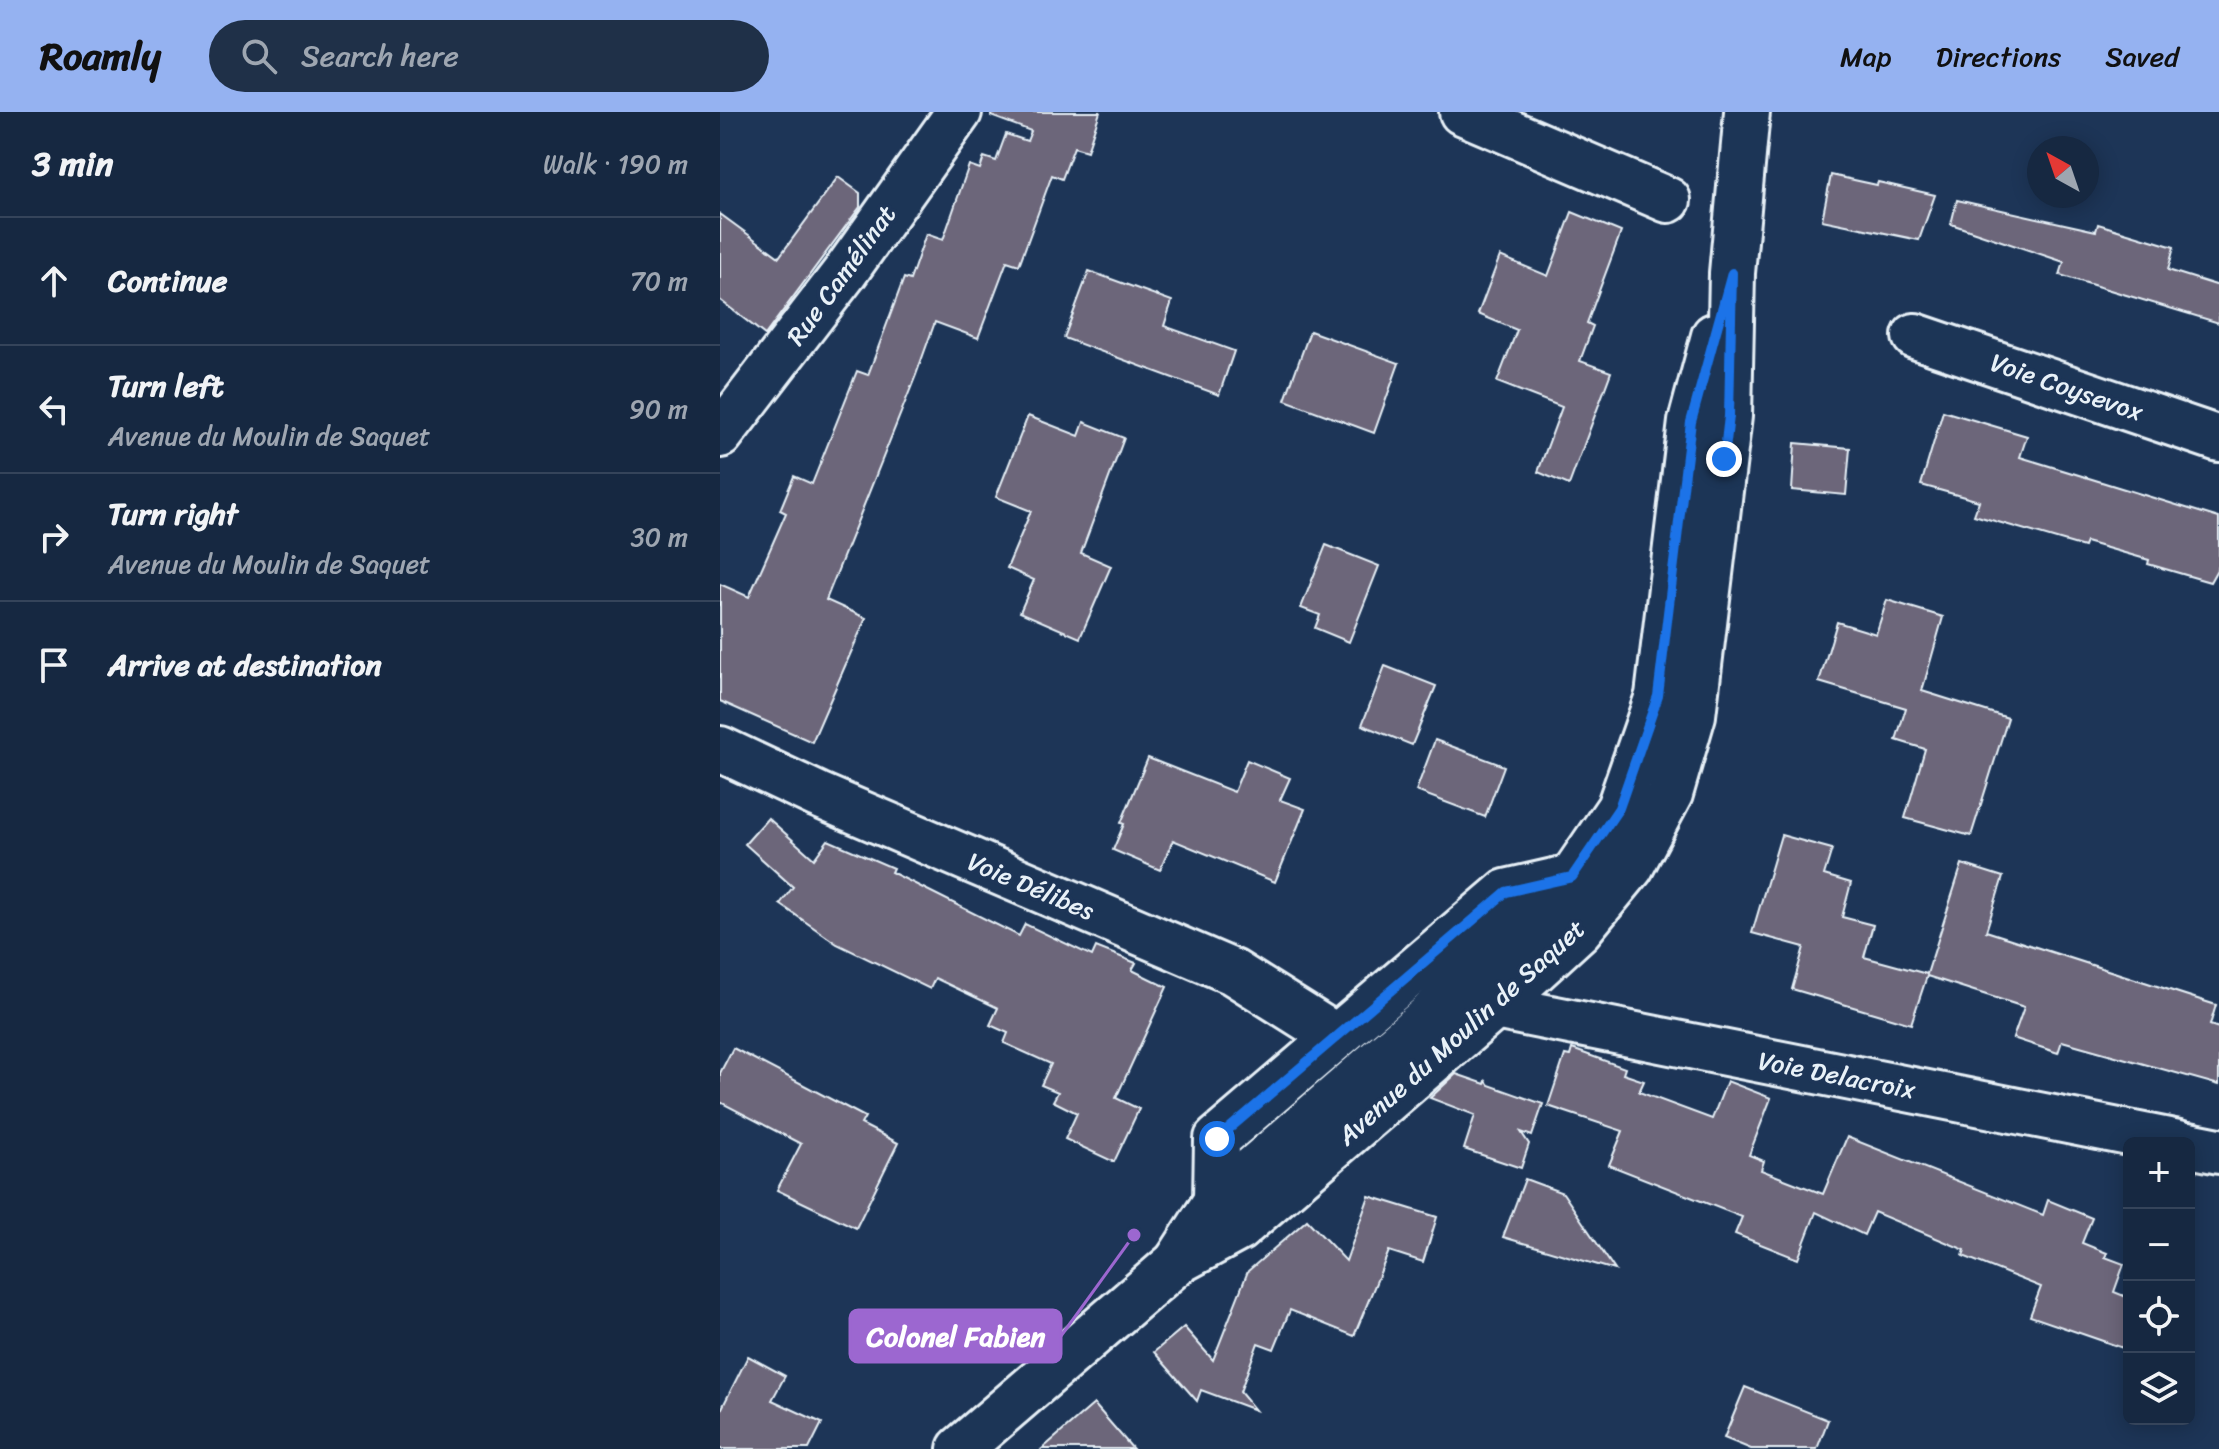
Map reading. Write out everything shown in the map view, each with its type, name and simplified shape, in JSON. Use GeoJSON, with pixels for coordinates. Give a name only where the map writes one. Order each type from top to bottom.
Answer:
{"type":"FeatureCollection","features":[{"type":"Feature","properties":{"kind":"street","name":"Rue Camélinat"},"geometry":{"type":"LineString","coordinates":[[720,435],[846,271],[959,112]]}},
{"type":"Feature","properties":{"kind":"street"},"geometry":{"type":"LineString","coordinates":[[1462,112],[1668,200]]}},
{"type":"Feature","properties":{"kind":"street","name":"Avenue du Moulin de Saquet"},"geometry":{"type":"LineString","coordinates":[[960,1449],[1177,1262],[1238,1229],[1495,1007],[1579,930],[1631,867],[1670,794],[1693,715],[1729,416],[1732,273],[1747,112]]}},
{"type":"Feature","properties":{"kind":"street","name":"Avenue du Moulin de Saquet"},"geometry":{"type":"LineString","coordinates":[[1177,1262],[1216,1201],[1426,1019],[1572,877],[1619,808],[1658,696],[1691,422],[1732,273]]}},
{"type":"Feature","properties":{"kind":"street","name":"Voie Coysevox"},"geometry":{"type":"LineString","coordinates":[[1915,336],[2219,439]]}},
{"type":"Feature","properties":{"kind":"street","name":"Voie Délibes"},"geometry":{"type":"LineString","coordinates":[[720,749],[833,801],[1233,972],[1335,1036]]}},
{"type":"Feature","properties":{"kind":"street"},"geometry":{"type":"LineString","coordinates":[[1216,1201],[1217,1139],[1506,892],[1572,877]]}},
{"type":"Feature","properties":{"kind":"street","name":"Voie Delacroix"},"geometry":{"type":"LineString","coordinates":[[1495,1007],[2149,1137]]}},
{"type":"Feature","properties":{"kind":"street"},"geometry":{"type":"LineString","coordinates":[[2195,1146],[2219,1151]]}},
{"type":"Feature","properties":{"kind":"building"},"geometry":{"type":"Polygon","coordinates":[[[991,112],[1100,112],[1087,151],[1074,147],[1062,179],[1052,175],[1019,265],[1007,261],[978,338],[935,322],[826,600],[866,618],[812,742],[720,701],[720,584],[749,597],[786,513],[780,510],[794,476],[812,484],[857,371],[868,375],[904,278],[910,280],[926,234],[943,240],[969,165],[980,169],[984,157],[996,161],[1006,134],[1027,141],[1031,131],[991,116],[991,112]]]}},
{"type":"Feature","properties":{"kind":"building"},"geometry":{"type":"Polygon","coordinates":[[[1831,175],[1935,195],[1919,240],[1822,220],[1831,175]]]}},
{"type":"Feature","properties":{"kind":"building"},"geometry":{"type":"Polygon","coordinates":[[[838,177],[860,193],[860,207],[765,335],[720,300],[720,214],[779,257],[838,177]]]}},
{"type":"Feature","properties":{"kind":"building"},"geometry":{"type":"Polygon","coordinates":[[[1957,200],[2096,231],[2098,224],[2174,247],[2168,270],[2219,286],[2219,323],[2060,275],[2064,262],[1951,224],[1957,200]]]}},
{"type":"Feature","properties":{"kind":"building"},"geometry":{"type":"Polygon","coordinates":[[[1572,212],[1621,232],[1587,323],[1593,326],[1580,361],[1611,372],[1569,485],[1538,472],[1562,407],[1497,382],[1517,330],[1478,314],[1500,256],[1548,276],[1572,212]]]}},
{"type":"Feature","properties":{"kind":"building"},"geometry":{"type":"Polygon","coordinates":[[[1089,271],[1172,301],[1164,326],[1234,351],[1219,395],[1064,338],[1089,271]]]}},
{"type":"Feature","properties":{"kind":"building"},"geometry":{"type":"Polygon","coordinates":[[[1310,331],[1399,363],[1374,433],[1285,400],[1310,331]]]}},
{"type":"Feature","properties":{"kind":"building"},"geometry":{"type":"Polygon","coordinates":[[[1943,411],[2027,436],[2020,457],[2219,518],[2219,566],[2210,582],[2086,542],[2084,547],[1974,515],[1979,501],[1921,485],[1943,411]]]}},
{"type":"Feature","properties":{"kind":"building"},"geometry":{"type":"Polygon","coordinates":[[[1028,416],[1079,436],[1084,422],[1124,438],[1081,553],[1111,566],[1080,638],[1020,612],[1034,580],[1007,568],[1031,511],[996,497],[1028,416]]]}},
{"type":"Feature","properties":{"kind":"building"},"geometry":{"type":"Polygon","coordinates":[[[1795,443],[1850,448],[1846,495],[1792,490],[1795,443]]]}},
{"type":"Feature","properties":{"kind":"building"},"geometry":{"type":"Polygon","coordinates":[[[1326,545],[1379,566],[1349,642],[1315,628],[1320,615],[1301,608],[1326,545]]]}},
{"type":"Feature","properties":{"kind":"building"},"geometry":{"type":"Polygon","coordinates":[[[1887,600],[1943,617],[1922,691],[2008,718],[1971,836],[1905,818],[1925,749],[1896,740],[1906,708],[1819,682],[1837,622],[1876,634],[1887,600]]]}},
{"type":"Feature","properties":{"kind":"building"},"geometry":{"type":"Polygon","coordinates":[[[1385,666],[1436,686],[1412,745],[1362,725],[1385,666]]]}},
{"type":"Feature","properties":{"kind":"building"},"geometry":{"type":"Polygon","coordinates":[[[1435,740],[1504,766],[1485,817],[1416,791],[1435,740]]]}},
{"type":"Feature","properties":{"kind":"building"},"geometry":{"type":"Polygon","coordinates":[[[1148,758],[1234,792],[1247,760],[1290,778],[1280,800],[1305,809],[1275,882],[1173,840],[1160,870],[1113,850],[1148,758]]]}},
{"type":"Feature","properties":{"kind":"building"},"geometry":{"type":"Polygon","coordinates":[[[768,818],[814,859],[828,840],[893,868],[891,872],[1019,936],[1025,924],[1092,956],[1096,947],[1136,963],[1132,970],[1167,987],[1116,1098],[1139,1109],[1114,1162],[1065,1139],[1077,1113],[1053,1101],[1058,1092],[1041,1085],[1051,1064],[1004,1043],[1008,1033],[990,1025],[998,1008],[935,978],[930,989],[837,944],[780,904],[793,887],[745,844],[768,818]]]}},
{"type":"Feature","properties":{"kind":"building"},"geometry":{"type":"Polygon","coordinates":[[[1781,835],[1832,849],[1824,875],[1851,883],[1842,917],[1873,925],[1864,957],[1927,974],[1962,864],[2003,877],[1986,931],[2216,1005],[2210,1025],[2219,1028],[2219,1085],[2062,1041],[2058,1053],[2013,1038],[2024,1007],[1927,976],[1911,1024],[1792,989],[1804,947],[1752,933],[1781,835]]]}},
{"type":"Feature","properties":{"kind":"building"},"geometry":{"type":"Polygon","coordinates":[[[733,1048],[865,1117],[861,1124],[898,1143],[856,1228],[777,1190],[801,1144],[720,1102],[720,1073],[733,1048]]]}},
{"type":"Feature","properties":{"kind":"building"},"geometry":{"type":"Polygon","coordinates":[[[1572,1049],[1625,1068],[1623,1074],[1644,1081],[1639,1092],[1712,1119],[1727,1081],[1771,1098],[1749,1155],[1764,1161],[1761,1170],[1823,1194],[1847,1137],[2043,1215],[2048,1200],[2092,1218],[2082,1243],[2123,1264],[2114,1292],[2123,1296],[2123,1348],[2030,1316],[2041,1287],[1963,1256],[1965,1250],[1874,1212],[1864,1235],[1816,1212],[1798,1259],[1735,1234],[1742,1217],[1609,1165],[1623,1131],[1548,1106],[1565,1055],[1570,1056],[1572,1049]]]}},
{"type":"Feature","properties":{"kind":"building"},"geometry":{"type":"Polygon","coordinates":[[[1456,1074],[1485,1084],[1486,1081],[1489,1085],[1543,1104],[1532,1136],[1521,1132],[1529,1144],[1521,1168],[1464,1149],[1475,1115],[1430,1098],[1456,1074]]]}},
{"type":"Feature","properties":{"kind":"building"},"geometry":{"type":"Polygon","coordinates":[[[1525,1179],[1563,1193],[1615,1270],[1503,1237],[1525,1179]]]}},
{"type":"Feature","properties":{"kind":"building"},"geometry":{"type":"Polygon","coordinates":[[[1369,1196],[1437,1217],[1423,1262],[1389,1251],[1354,1336],[1290,1310],[1274,1349],[1258,1343],[1240,1392],[1255,1410],[1201,1390],[1197,1401],[1154,1352],[1184,1327],[1213,1360],[1248,1271],[1307,1220],[1346,1261],[1369,1196]]]}},
{"type":"Feature","properties":{"kind":"building"},"geometry":{"type":"Polygon","coordinates":[[[748,1356],[785,1376],[772,1400],[822,1423],[809,1449],[720,1449],[720,1412],[748,1356]]]}},
{"type":"Feature","properties":{"kind":"building"},"geometry":{"type":"Polygon","coordinates":[[[1745,1387],[1828,1420],[1817,1449],[1751,1449],[1724,1438],[1745,1387]]]}},
{"type":"Feature","properties":{"kind":"building"},"geometry":{"type":"Polygon","coordinates":[[[1094,1404],[1133,1449],[1042,1449],[1094,1404]]]}},
{"type":"Feature","properties":{"kind":"place","name":"Colonel Fabien"},"geometry":{"type":"Point","coordinates":[1134,1235]}},
{"type":"Feature","properties":{"kind":"route"},"geometry":{"type":"LineString","coordinates":[[1217,1139],[1506,892],[1572,877],[1619,808],[1658,696],[1691,422],[1732,273],[1729,416],[1724,459]]}}]}
